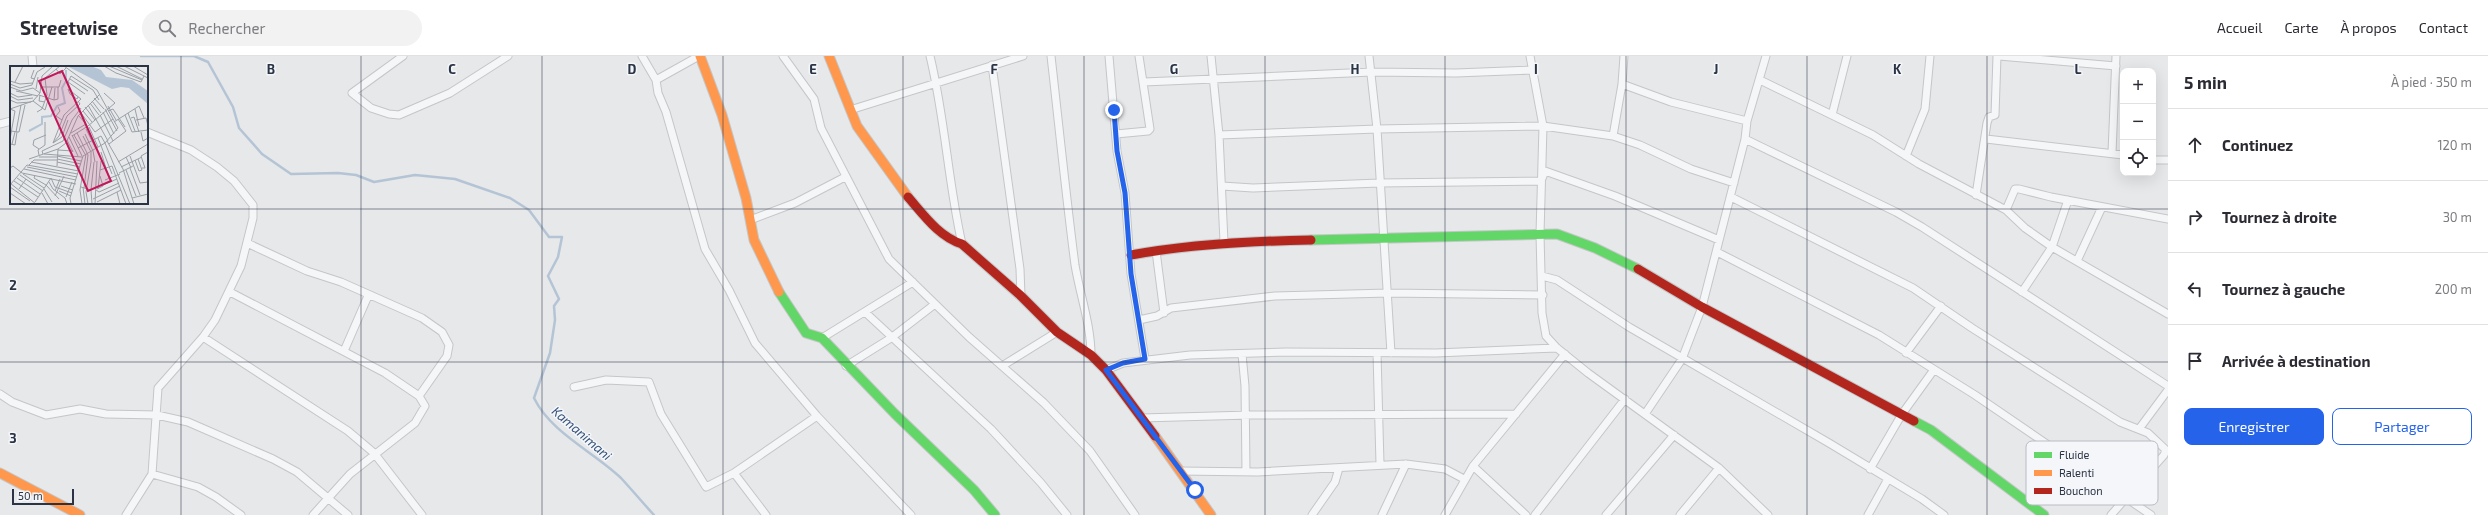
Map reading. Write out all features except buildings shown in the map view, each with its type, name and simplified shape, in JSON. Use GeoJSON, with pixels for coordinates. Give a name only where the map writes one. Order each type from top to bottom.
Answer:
{"type":"FeatureCollection","features":[{"type":"Feature","properties":{"kind":"street"},"geometry":{"type":"LineString","coordinates":[[32,56],[34,66]]}},
{"type":"Feature","properties":{"kind":"street"},"geometry":{"type":"LineString","coordinates":[[403,56],[352,92],[371,108],[389,114],[399,115],[450,93],[508,56]]}},
{"type":"Feature","properties":{"kind":"street"},"geometry":{"type":"LineString","coordinates":[[642,56],[656,80],[705,249],[729,290],[754,343],[817,416],[911,515]]}},
{"type":"Feature","properties":{"kind":"street"},"geometry":{"type":"LineString","coordinates":[[656,80],[700,56],[722,115],[754,240],[785,304],[806,333],[822,338],[846,366],[974,490],[995,515]]}},
{"type":"Feature","properties":{"kind":"street"},"geometry":{"type":"LineString","coordinates":[[783,56],[814,99],[821,128],[845,177],[889,259],[935,304],[1044,403],[1090,452],[1136,515]]}},
{"type":"Feature","properties":{"kind":"street"},"geometry":{"type":"LineString","coordinates":[[829,56],[857,126],[899,187],[933,225],[952,241],[962,244],[1021,296],[1057,332],[1090,355],[1106,370],[1201,498],[1210,515]]}},
{"type":"Feature","properties":{"kind":"street"},"geometry":{"type":"LineString","coordinates":[[930,56],[937,83],[953,206],[962,244]]}},
{"type":"Feature","properties":{"kind":"street"},"geometry":{"type":"LineString","coordinates":[[850,110],[1023,56]]}},
{"type":"Feature","properties":{"kind":"street"},"geometry":{"type":"LineString","coordinates":[[1051,56],[1066,200],[1080,296],[1091,337],[1090,355]]}},
{"type":"Feature","properties":{"kind":"street"},"geometry":{"type":"LineString","coordinates":[[1109,56],[1116,134],[1131,255],[1131,274],[1145,359]]}},
{"type":"Feature","properties":{"kind":"street"},"geometry":{"type":"LineString","coordinates":[[1116,134],[1148,131],[1150,129],[1139,56]]}},
{"type":"Feature","properties":{"kind":"street"},"geometry":{"type":"LineString","coordinates":[[1211,56],[1212,79],[1219,135],[1224,242]]}},
{"type":"Feature","properties":{"kind":"street"},"geometry":{"type":"LineString","coordinates":[[1369,56],[1372,72],[1377,129],[1379,183],[1388,293],[1391,353]]}},
{"type":"Feature","properties":{"kind":"street"},"geometry":{"type":"LineString","coordinates":[[1530,56],[1543,126],[1540,234],[1543,295],[1542,313],[1546,336],[1557,348],[1719,468],[1767,515]]}},
{"type":"Feature","properties":{"kind":"street"},"geometry":{"type":"LineString","coordinates":[[1613,136],[1622,84],[1624,56]]}},
{"type":"Feature","properties":{"kind":"street"},"geometry":{"type":"LineString","coordinates":[[1645,414],[1682,359],[1702,306],[1731,197],[1745,139],[1747,121],[1766,56]]}},
{"type":"Feature","properties":{"kind":"street"},"geometry":{"type":"LineString","coordinates":[[1832,115],[1847,56]]}},
{"type":"Feature","properties":{"kind":"street"},"geometry":{"type":"LineString","coordinates":[[1906,156],[1925,109],[1930,56]]}},
{"type":"Feature","properties":{"kind":"street"},"geometry":{"type":"LineString","coordinates":[[1976,195],[1986,139],[1988,117],[1995,115],[1998,56],[2116,66]]}},
{"type":"Feature","properties":{"kind":"street"},"geometry":{"type":"LineString","coordinates":[[2112,153],[2116,56]]}},
{"type":"Feature","properties":{"kind":"street"},"geometry":{"type":"LineString","coordinates":[[992,65],[1020,269],[1021,296]]}},
{"type":"Feature","properties":{"kind":"street"},"geometry":{"type":"LineString","coordinates":[[1144,82],[1372,72],[1456,73],[1532,70]]}},
{"type":"Feature","properties":{"kind":"street"},"geometry":{"type":"LineString","coordinates":[[1760,80],[1873,135],[1906,156],[2006,210],[2025,228],[2052,247],[2168,314]]}},
{"type":"Feature","properties":{"kind":"street"},"geometry":{"type":"LineString","coordinates":[[1622,84],[1671,102],[1747,121]]}},
{"type":"Feature","properties":{"kind":"street"},"geometry":{"type":"LineString","coordinates":[[0,124],[10,121]]}},
{"type":"Feature","properties":{"kind":"street"},"geometry":{"type":"LineString","coordinates":[[1219,135],[1377,129],[1543,126],[1613,136],[1640,145],[1691,169],[1734,183]]}},
{"type":"Feature","properties":{"kind":"street"},"geometry":{"type":"LineString","coordinates":[[126,515],[152,474],[158,388],[204,337],[230,292],[241,266],[253,218],[253,205],[234,181],[191,150],[148,132]]}},
{"type":"Feature","properties":{"kind":"street"},"geometry":{"type":"LineString","coordinates":[[1745,139],[1896,212],[1993,271],[2022,292],[2168,386]]}},
{"type":"Feature","properties":{"kind":"street"},"geometry":{"type":"LineString","coordinates":[[1986,139],[2120,154]]}},
{"type":"Feature","properties":{"kind":"street"},"geometry":{"type":"LineString","coordinates":[[2156,160],[2168,160]]}},
{"type":"Feature","properties":{"kind":"street"},"geometry":{"type":"LineString","coordinates":[[1541,181],[1545,171],[1558,175],[1719,240]]}},
{"type":"Feature","properties":{"kind":"street"},"geometry":{"type":"LineString","coordinates":[[750,220],[795,203],[845,177]]}},
{"type":"Feature","properties":{"kind":"street"},"geometry":{"type":"LineString","coordinates":[[1222,186],[1286,187],[1379,183],[1541,181]]}},
{"type":"Feature","properties":{"kind":"street"},"geometry":{"type":"LineString","coordinates":[[2006,210],[2015,189],[2102,207],[2168,218]]}},
{"type":"Feature","properties":{"kind":"street"},"geometry":{"type":"LineString","coordinates":[[1731,197],[1913,288],[1972,328],[2120,422],[2148,433],[2156,441]]}},
{"type":"Feature","properties":{"kind":"street"},"geometry":{"type":"LineString","coordinates":[[2022,292],[2052,247],[2068,200]]}},
{"type":"Feature","properties":{"kind":"street"},"geometry":{"type":"LineString","coordinates":[[2077,261],[2102,207]]}},
{"type":"Feature","properties":{"kind":"street"},"geometry":{"type":"LineString","coordinates":[[1131,255],[1224,242],[1557,234],[1596,248],[1931,430],[1980,469],[2004,483],[2026,501]]}},
{"type":"Feature","properties":{"kind":"street"},"geometry":{"type":"LineString","coordinates":[[247,243],[306,271],[340,282],[368,296],[422,318],[442,332],[449,345],[447,356],[419,396]]}},
{"type":"Feature","properties":{"kind":"street"},"geometry":{"type":"LineString","coordinates":[[1156,251],[1164,314]]}},
{"type":"Feature","properties":{"kind":"street"},"geometry":{"type":"LineString","coordinates":[[1717,252],[1879,335],[1933,371],[1975,395],[2043,441]]}},
{"type":"Feature","properties":{"kind":"street"},"geometry":{"type":"LineString","coordinates":[[1542,276],[1557,280],[1682,359],[1823,439],[1944,515]]}},
{"type":"Feature","properties":{"kind":"street"},"geometry":{"type":"LineString","coordinates":[[822,338],[866,313],[913,282]]}},
{"type":"Feature","properties":{"kind":"street"},"geometry":{"type":"LineString","coordinates":[[230,292],[385,373],[419,396],[426,406],[415,423],[374,453],[350,474],[313,515]]}},
{"type":"Feature","properties":{"kind":"street"},"geometry":{"type":"LineString","coordinates":[[1139,320],[1164,314],[1171,308],[1275,296],[1388,293],[1543,295]]}},
{"type":"Feature","properties":{"kind":"street"},"geometry":{"type":"LineString","coordinates":[[344,351],[368,296]]}},
{"type":"Feature","properties":{"kind":"street"},"geometry":{"type":"LineString","coordinates":[[846,366],[891,338],[935,304]]}},
{"type":"Feature","properties":{"kind":"street"},"geometry":{"type":"LineString","coordinates":[[1906,353],[1940,306]]}},
{"type":"Feature","properties":{"kind":"street"},"geometry":{"type":"LineString","coordinates":[[866,313],[891,338],[991,429],[1042,482],[1067,515]]}},
{"type":"Feature","properties":{"kind":"street"},"geometry":{"type":"LineString","coordinates":[[1002,366],[1057,332]]}},
{"type":"Feature","properties":{"kind":"street"},"geometry":{"type":"LineString","coordinates":[[204,337],[348,431],[374,453],[422,515]]}},
{"type":"Feature","properties":{"kind":"street"},"geometry":{"type":"LineString","coordinates":[[1106,370],[1123,363],[1190,354],[1391,353],[1557,348]]}},
{"type":"Feature","properties":{"kind":"street"},"geometry":{"type":"LineString","coordinates":[[1377,353],[1380,464]]}},
{"type":"Feature","properties":{"kind":"street"},"geometry":{"type":"LineString","coordinates":[[1242,354],[1246,472]]}},
{"type":"Feature","properties":{"kind":"street"},"geometry":{"type":"LineString","coordinates":[[1445,515],[1464,479],[1565,354]]}},
{"type":"Feature","properties":{"kind":"street"},"geometry":{"type":"LineString","coordinates":[[1870,469],[1902,414],[1933,371]]}},
{"type":"Feature","properties":{"kind":"street"},"geometry":{"type":"LineString","coordinates":[[574,387],[606,380],[649,382],[661,414],[706,486],[734,473],[817,416]]}},
{"type":"Feature","properties":{"kind":"street"},"geometry":{"type":"LineString","coordinates":[[2139,429],[2168,390]]}},
{"type":"Feature","properties":{"kind":"street"},"geometry":{"type":"LineString","coordinates":[[0,394],[12,402],[46,415],[80,409],[106,414],[157,415],[188,422],[273,459],[297,472],[329,497],[348,515]]}},
{"type":"Feature","properties":{"kind":"street"},"geometry":{"type":"LineString","coordinates":[[1535,515],[1625,399]]}},
{"type":"Feature","properties":{"kind":"street"},"geometry":{"type":"LineString","coordinates":[[1141,418],[1378,413],[1516,414]]}},
{"type":"Feature","properties":{"kind":"street"},"geometry":{"type":"LineString","coordinates":[[1606,515],[1674,435]]}},
{"type":"Feature","properties":{"kind":"street"},"geometry":{"type":"LineString","coordinates":[[2158,442],[2166,450],[2166,457],[2158,465]]}},
{"type":"Feature","properties":{"kind":"street"},"geometry":{"type":"LineString","coordinates":[[1180,471],[1246,472],[1339,468],[1380,464],[1406,464],[1445,469],[1464,479]]}},
{"type":"Feature","properties":{"kind":"street"},"geometry":{"type":"LineString","coordinates":[[1382,515],[1406,464]]}},
{"type":"Feature","properties":{"kind":"street"},"geometry":{"type":"LineString","coordinates":[[1474,466],[1526,515]]}},
{"type":"Feature","properties":{"kind":"street"},"geometry":{"type":"LineString","coordinates":[[1312,515],[1335,482],[1339,468]]}},
{"type":"Feature","properties":{"kind":"street"},"geometry":{"type":"LineString","coordinates":[[1680,515],[1719,468]]}},
{"type":"Feature","properties":{"kind":"street"},"geometry":{"type":"LineString","coordinates":[[0,473],[23,487],[80,515]]}},
{"type":"Feature","properties":{"kind":"street"},"geometry":{"type":"LineString","coordinates":[[734,473],[766,515]]}},
{"type":"Feature","properties":{"kind":"street"},"geometry":{"type":"LineString","coordinates":[[152,474],[198,487],[216,497],[241,515]]}},
{"type":"Feature","properties":{"kind":"street"},"geometry":{"type":"LineString","coordinates":[[1868,515],[1888,479]]}},
{"type":"Feature","properties":{"kind":"street"},"geometry":{"type":"LineString","coordinates":[[2032,505],[2044,515]]}},
{"type":"Feature","properties":{"kind":"street"},"geometry":{"type":"LineString","coordinates":[[2111,515],[2120,505]]}},
{"type":"Feature","properties":{"kind":"street"},"geometry":{"type":"LineString","coordinates":[[2137,505],[2151,515]]}},
{"type":"Feature","properties":{"kind":"waterway","name":"Kamanimani"},"geometry":{"type":"LineString","coordinates":[[141,56],[193,56]]}},
{"type":"Feature","properties":{"kind":"waterway","name":"Kamanimani"},"geometry":{"type":"LineString","coordinates":[[194,56],[208,62],[233,107],[239,128],[262,154],[291,174],[338,173],[356,175],[374,182],[415,175],[455,179],[510,198],[529,210],[549,237],[562,237],[558,257],[548,276],[559,299],[554,306],[555,320],[550,353],[534,398],[551,422],[621,478],[654,515]]}},
{"type":"Feature","properties":{"kind":"traffic: fast"},"geometry":{"type":"LineString","coordinates":[[1311,240],[1557,234],[1595,248],[1638,269]]}},
{"type":"Feature","properties":{"kind":"traffic: fast"},"geometry":{"type":"LineString","coordinates":[[779,292],[806,333],[822,338],[895,414],[974,490],[995,515]]}},
{"type":"Feature","properties":{"kind":"traffic: fast"},"geometry":{"type":"LineString","coordinates":[[1914,421],[1931,430],[2026,501]]}},
{"type":"Feature","properties":{"kind":"traffic: fast"},"geometry":{"type":"LineString","coordinates":[[2031,505],[2044,515]]}},
{"type":"Feature","properties":{"kind":"traffic: slow"},"geometry":{"type":"LineString","coordinates":[[700,56],[722,115],[746,198],[754,240],[779,292]]}},
{"type":"Feature","properties":{"kind":"traffic: slow"},"geometry":{"type":"LineString","coordinates":[[829,56],[857,126],[908,197]]}},
{"type":"Feature","properties":{"kind":"traffic: slow"},"geometry":{"type":"LineString","coordinates":[[1155,436],[1211,515]]}},
{"type":"Feature","properties":{"kind":"traffic: slow"},"geometry":{"type":"LineString","coordinates":[[0,473],[80,515]]}},
{"type":"Feature","properties":{"kind":"traffic: jam"},"geometry":{"type":"LineString","coordinates":[[908,197],[939,231],[954,241],[962,244],[1021,296],[1057,332],[1091,355],[1106,370],[1155,436]]}},
{"type":"Feature","properties":{"kind":"traffic: jam"},"geometry":{"type":"LineString","coordinates":[[1131,255],[1176,248],[1221,244],[1311,240]]}},
{"type":"Feature","properties":{"kind":"traffic: jam"},"geometry":{"type":"LineString","coordinates":[[1638,269],[1702,307],[1914,421]]}},
{"type":"Feature","properties":{"kind":"route"},"geometry":{"type":"LineString","coordinates":[[1114,110],[1117,151],[1125,193],[1131,255],[1131,274],[1135,289],[1145,359],[1123,363],[1106,370],[1195,490]]}}]}
